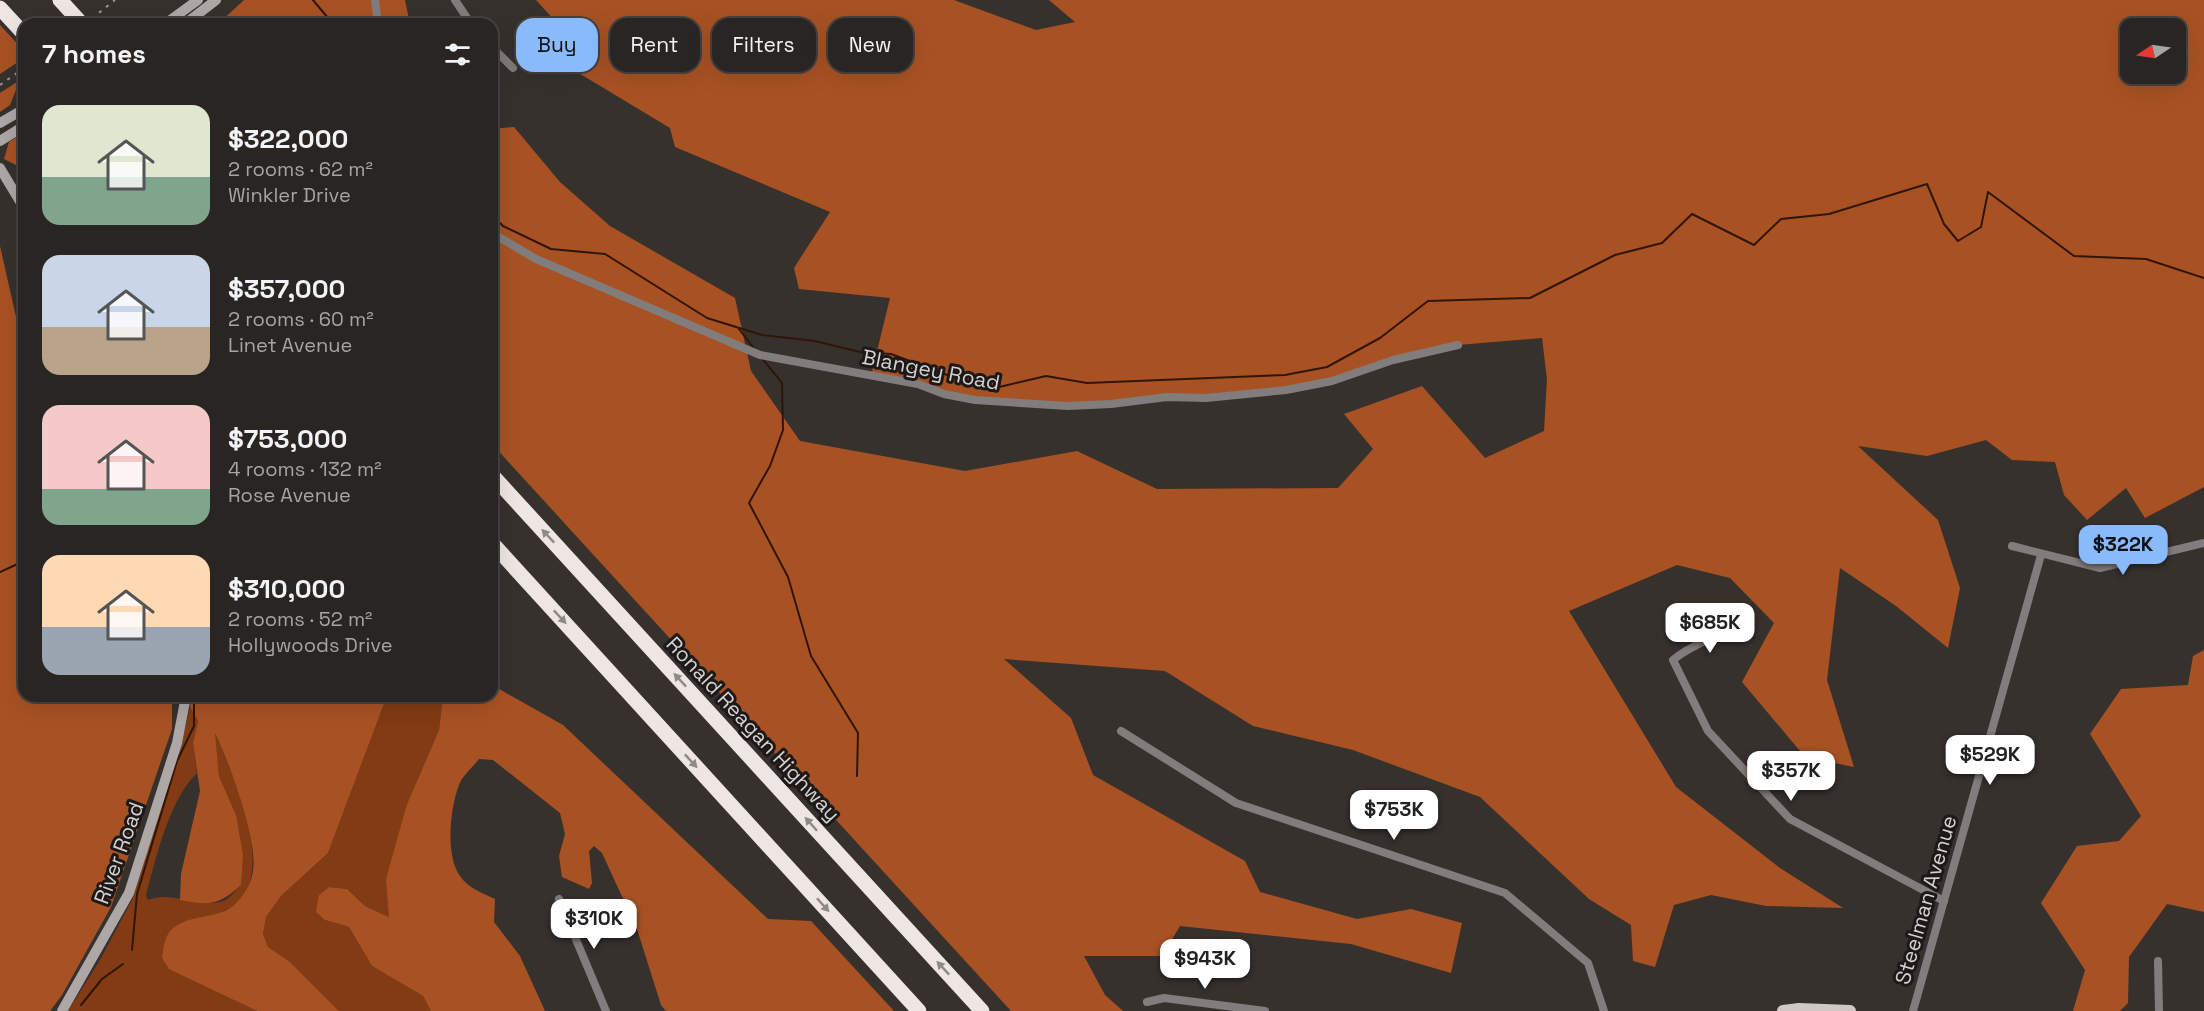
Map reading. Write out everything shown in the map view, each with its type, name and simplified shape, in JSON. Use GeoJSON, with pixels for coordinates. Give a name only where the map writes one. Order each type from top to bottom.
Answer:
{"type":"FeatureCollection","features":[{"type":"Feature","properties":{"kind":"highway"},"geometry":{"type":"LineString","coordinates":[[60,0],[76,18]]}},
{"type":"Feature","properties":{"kind":"highway"},"geometry":{"type":"LineString","coordinates":[[0,8],[18,28]]}},
{"type":"Feature","properties":{"kind":"highway","name":"Ronald Reagan Highway"},"geometry":{"type":"LineString","coordinates":[[498,481],[982,1011]]}},
{"type":"Feature","properties":{"kind":"highway"},"geometry":{"type":"LineString","coordinates":[[498,550],[919,1011]]}},
{"type":"Feature","properties":{"kind":"main road"},"geometry":{"type":"LineString","coordinates":[[1783,1011],[1850,1011]]}},
{"type":"Feature","properties":{"kind":"street"},"geometry":{"type":"LineString","coordinates":[[173,18],[198,0]]}},
{"type":"Feature","properties":{"kind":"street"},"geometry":{"type":"LineString","coordinates":[[193,18],[216,0]]}},
{"type":"Feature","properties":{"kind":"street"},"geometry":{"type":"LineString","coordinates":[[375,0],[377,18]]}},
{"type":"Feature","properties":{"kind":"street"},"geometry":{"type":"LineString","coordinates":[[455,0],[467,18]]}},
{"type":"Feature","properties":{"kind":"street"},"geometry":{"type":"LineString","coordinates":[[498,53],[513,68]]}},
{"type":"Feature","properties":{"kind":"street"},"geometry":{"type":"LineString","coordinates":[[0,123],[18,112]]}},
{"type":"Feature","properties":{"kind":"street"},"geometry":{"type":"LineString","coordinates":[[0,141],[18,130]]}},
{"type":"Feature","properties":{"kind":"street"},"geometry":{"type":"LineString","coordinates":[[0,168],[18,198]]}},
{"type":"Feature","properties":{"kind":"street","name":"Blangey Road"},"geometry":{"type":"LineString","coordinates":[[498,237],[536,259],[760,356],[918,384],[944,394],[975,400],[1090,405],[1286,390],[1332,381],[1393,360],[1458,345]]}},
{"type":"Feature","properties":{"kind":"street"},"geometry":{"type":"LineString","coordinates":[[2012,546],[2100,568],[2204,543]]}},
{"type":"Feature","properties":{"kind":"street","name":"Steelman Avenue"},"geometry":{"type":"LineString","coordinates":[[1913,1011],[2041,555]]}},
{"type":"Feature","properties":{"kind":"street"},"geometry":{"type":"LineString","coordinates":[[1745,631],[1737,629],[1727,632],[1673,660],[1708,731],[1790,819],[1944,901]]}},
{"type":"Feature","properties":{"kind":"street","name":"River Road"},"geometry":{"type":"LineString","coordinates":[[62,1011],[129,893],[177,742],[185,702]]}},
{"type":"Feature","properties":{"kind":"street"},"geometry":{"type":"LineString","coordinates":[[1121,730],[1236,803],[1506,893],[1588,963],[1593,972],[1604,1011]]}},
{"type":"Feature","properties":{"kind":"street"},"geometry":{"type":"LineString","coordinates":[[559,900],[606,1011]]}},
{"type":"Feature","properties":{"kind":"street"},"geometry":{"type":"LineString","coordinates":[[2158,961],[2159,1011]]}},
{"type":"Feature","properties":{"kind":"street"},"geometry":{"type":"LineString","coordinates":[[1147,1002],[1164,998],[1264,1011]]}},
{"type":"Feature","properties":{"kind":"shaded area"},"geometry":{"type":"Polygon","coordinates":[[[244,0],[405,0],[409,18],[224,18],[244,0]]]}},
{"type":"Feature","properties":{"kind":"shaded area"},"geometry":{"type":"Polygon","coordinates":[[[536,0],[954,0],[1036,30],[1075,22],[1049,0],[2204,0],[2204,487],[2145,518],[2126,488],[2087,520],[2064,495],[2055,462],[2012,460],[1986,440],[1927,456],[1858,446],[1938,520],[1960,588],[1948,648],[1896,606],[1840,568],[1827,680],[1854,767],[1805,757],[1742,682],[1774,623],[1730,578],[1677,565],[1569,611],[1676,787],[1780,868],[1843,908],[1766,906],[1711,895],[1674,905],[1655,967],[1633,961],[1631,925],[1589,899],[1480,797],[1353,750],[1253,726],[1165,671],[1004,659],[1071,718],[1093,775],[1245,861],[1260,892],[1357,919],[1411,909],[1462,923],[1451,973],[1351,944],[1180,926],[1162,956],[1084,956],[1105,995],[1123,1011],[1011,1011],[498,451],[498,128],[514,127],[560,182],[610,226],[735,298],[751,371],[800,441],[965,471],[1077,451],[1157,489],[1338,488],[1373,449],[1344,414],[1422,386],[1485,458],[1544,431],[1547,379],[1542,338],[1458,345],[1305,387],[1111,404],[995,402],[871,376],[890,298],[799,289],[794,268],[830,212],[675,147],[670,128],[577,72],[598,72],[598,18],[552,18],[536,0]]]}},
{"type":"Feature","properties":{"kind":"shaded area"},"geometry":{"type":"Polygon","coordinates":[[[0,25],[18,44],[18,62],[0,74],[0,25]]]}},
{"type":"Feature","properties":{"kind":"shaded area"},"geometry":{"type":"Polygon","coordinates":[[[18,81],[10,105],[0,112],[0,93],[18,81]]]}},
{"type":"Feature","properties":{"kind":"shaded area"},"geometry":{"type":"Polygon","coordinates":[[[18,136],[18,166],[4,159],[9,142],[18,136]]]}},
{"type":"Feature","properties":{"kind":"shaded area"},"geometry":{"type":"Polygon","coordinates":[[[0,246],[18,326],[18,702],[172,702],[172,729],[111,907],[62,995],[50,1011],[0,1011],[0,246]]]}},
{"type":"Feature","properties":{"kind":"shaded area"},"geometry":{"type":"Polygon","coordinates":[[[2204,650],[2204,912],[2167,904],[2129,957],[2128,1003],[2120,1011],[2073,1011],[2085,970],[2041,903],[2077,846],[2119,841],[2141,816],[2090,734],[2121,689],[2188,685],[2193,656],[2204,650]]]}},
{"type":"Feature","properties":{"kind":"shaded area"},"geometry":{"type":"Polygon","coordinates":[[[498,688],[563,725],[768,919],[811,921],[894,1011],[666,1011],[661,1005],[637,929],[602,853],[594,846],[589,851],[592,883],[589,889],[562,877],[559,856],[565,834],[560,813],[493,760],[479,759],[460,782],[456,795],[450,831],[452,856],[455,867],[467,884],[495,899],[494,922],[520,956],[545,1011],[431,1011],[423,996],[372,966],[349,927],[325,920],[316,912],[319,895],[329,887],[347,889],[365,906],[389,917],[386,879],[407,804],[439,730],[442,702],[498,702],[498,688]]]}},
{"type":"Feature","properties":{"kind":"shaded area"},"geometry":{"type":"Polygon","coordinates":[[[190,702],[385,702],[328,853],[281,896],[266,917],[263,934],[268,947],[290,962],[339,1011],[257,1011],[169,969],[162,958],[166,938],[173,929],[188,920],[216,914],[233,906],[246,890],[253,871],[247,821],[228,762],[215,733],[219,776],[236,815],[243,855],[241,885],[227,897],[213,902],[199,903],[180,900],[181,874],[200,791],[193,743],[198,721],[190,707],[190,702]]]}},
{"type":"Feature","properties":{"kind":"shaded area"},"geometry":{"type":"Polygon","coordinates":[[[385,702],[442,702],[439,730],[407,804],[389,917],[365,906],[347,889],[329,887],[319,895],[325,920],[349,927],[372,966],[423,996],[431,1011],[339,1011],[290,962],[268,947],[263,934],[266,917],[281,896],[328,853],[385,702]]]}},
{"type":"Feature","properties":{"kind":"shaded area"},"geometry":{"type":"Polygon","coordinates":[[[190,707],[198,721],[193,743],[197,773],[187,784],[171,814],[146,895],[148,900],[166,897],[213,903],[225,900],[241,885],[236,815],[219,776],[214,729],[240,796],[252,849],[252,873],[245,893],[230,908],[182,922],[234,1000],[257,1011],[68,1011],[100,960],[132,900],[181,746],[190,707]]]}},
{"type":"Feature","properties":{"kind":"waterway"},"geometry":{"type":"LineString","coordinates":[[313,0],[328,18]]}},
{"type":"Feature","properties":{"kind":"waterway"},"geometry":{"type":"LineString","coordinates":[[498,221],[503,226],[551,249],[605,254],[707,318],[762,335],[815,341],[860,352],[891,354],[950,376],[995,388],[1046,376],[1087,383],[1285,375],[1327,367],[1380,338],[1428,301],[1530,298],[1615,255],[1662,243],[1692,214],[1754,245],[1781,219],[1829,214],[1927,184],[1944,224],[1958,241],[1981,227],[1988,192],[2074,256],[2146,259],[2204,278]]}},
{"type":"Feature","properties":{"kind":"waterway"},"geometry":{"type":"LineString","coordinates":[[739,329],[756,351]]}},
{"type":"Feature","properties":{"kind":"waterway"},"geometry":{"type":"LineString","coordinates":[[761,357],[782,383],[783,430],[770,466],[749,503],[788,577],[811,656],[858,733],[857,776]]}},
{"type":"Feature","properties":{"kind":"waterway"},"geometry":{"type":"LineString","coordinates":[[0,572],[18,564]]}},
{"type":"Feature","properties":{"kind":"waterway"},"geometry":{"type":"LineString","coordinates":[[132,950],[137,894],[177,761],[194,726],[194,702]]}},
{"type":"Feature","properties":{"kind":"waterway"},"geometry":{"type":"LineString","coordinates":[[81,1005],[102,979],[123,964]]}},
{"type":"Feature","properties":{"kind":"railway"},"geometry":{"type":"LineString","coordinates":[[92,18],[115,0]]}},
{"type":"Feature","properties":{"kind":"railway"},"geometry":{"type":"LineString","coordinates":[[0,85],[18,72]]}}]}
